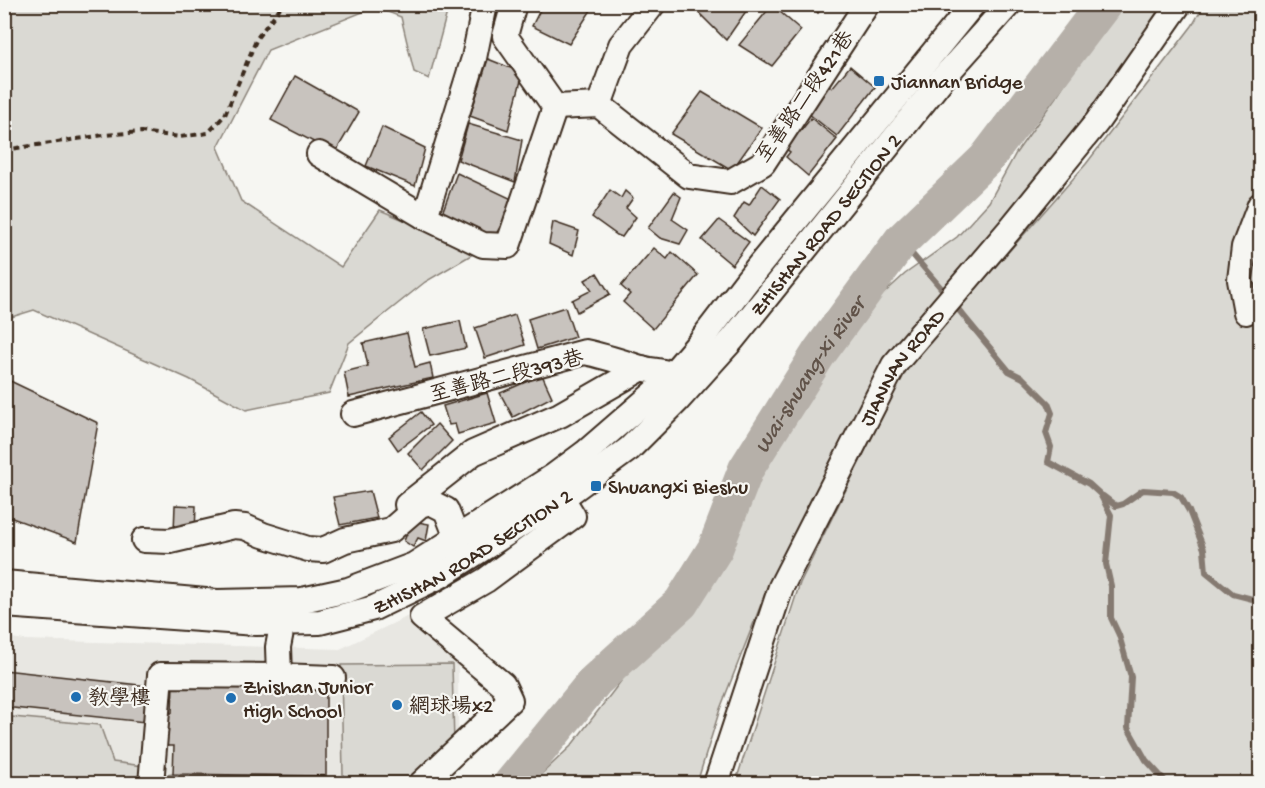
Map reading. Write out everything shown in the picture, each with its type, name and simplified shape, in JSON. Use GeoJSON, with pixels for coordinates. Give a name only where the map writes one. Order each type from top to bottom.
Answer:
{"type":"FeatureCollection","features":[{"type":"Feature","properties":{"kind":"street"},"geometry":{"type":"LineString","coordinates":[[425,217],[474,58],[485,4]]}},
{"type":"Feature","properties":{"kind":"street"},"geometry":{"type":"LineString","coordinates":[[514,4],[504,36],[555,107]]}},
{"type":"Feature","properties":{"kind":"street"},"geometry":{"type":"LineString","coordinates":[[555,107],[599,105],[621,45],[652,4]]}},
{"type":"Feature","properties":{"kind":"street","name":"至善路二段421巷"},"geometry":{"type":"LineString","coordinates":[[599,105],[689,176],[730,182],[763,163],[867,4]]}},
{"type":"Feature","properties":{"kind":"street","name":"ZHISHAN ROAD SECTION 2"},"geometry":{"type":"LineString","coordinates":[[4,606],[256,623],[320,622],[374,608],[440,576],[562,498],[629,449],[973,4]]}},
{"type":"Feature","properties":{"kind":"street","name":"ZHISHAN ROAD SECTION 2"},"geometry":{"type":"LineString","coordinates":[[4,583],[217,602],[302,600],[348,590],[414,566],[534,490],[585,453],[660,388],[682,380],[732,340],[942,79],[1009,4]]}},
{"type":"Feature","properties":{"kind":"street","name":"JIANNAN ROAD"},"geometry":{"type":"LineString","coordinates":[[716,783],[781,587],[894,365],[1097,123],[1179,4]]}},
{"type":"Feature","properties":{"kind":"street"},"geometry":{"type":"LineString","coordinates":[[319,154],[425,217],[483,245],[508,246],[555,107]]}},
{"type":"Feature","properties":{"kind":"street"},"geometry":{"type":"LineString","coordinates":[[1246,312],[1240,280],[1244,248],[1260,205]]}},
{"type":"Feature","properties":{"kind":"street","name":"至善路二段393巷"},"geometry":{"type":"LineString","coordinates":[[353,414],[585,352],[621,360],[682,380]]}},
{"type":"Feature","properties":{"kind":"street"},"geometry":{"type":"LineString","coordinates":[[335,529],[387,521],[473,453],[560,415],[642,368]]}},
{"type":"Feature","properties":{"kind":"street"},"geometry":{"type":"LineString","coordinates":[[421,783],[510,700],[502,685],[422,616],[486,580],[573,516],[562,498]]}},
{"type":"Feature","properties":{"kind":"street"},"geometry":{"type":"LineString","coordinates":[[144,540],[170,541],[234,526],[245,527],[308,549],[323,550],[345,540],[391,530],[420,505],[430,502],[446,510],[457,538]]}},
{"type":"Feature","properties":{"kind":"street"},"geometry":{"type":"LineString","coordinates":[[279,676],[278,647],[283,621]]}},
{"type":"Feature","properties":{"kind":"street"},"geometry":{"type":"LineString","coordinates":[[151,783],[160,675],[333,678]]}},
{"type":"Feature","properties":{"kind":"path"},"geometry":{"type":"LineString","coordinates":[[4,150],[104,135],[141,132],[180,137],[207,133],[225,115],[256,38],[283,4]]}},
{"type":"Feature","properties":{"kind":"shaded area"},"geometry":{"type":"Polygon","coordinates":[[[5,5],[449,5],[429,79],[414,72],[401,17],[375,7],[268,50],[218,147],[241,201],[341,267],[380,210],[478,251],[425,282],[349,343],[329,393],[246,410],[189,379],[34,310],[5,319],[5,5]]]}},
{"type":"Feature","properties":{"kind":"shaded area"},"geometry":{"type":"Polygon","coordinates":[[[1116,5],[1162,5],[1098,105],[962,272],[808,510],[767,589],[720,709],[697,783],[531,784],[571,746],[631,668],[673,628],[715,570],[772,454],[800,404],[869,307],[905,274],[957,237],[989,202],[1016,153],[1116,5]]]}},
{"type":"Feature","properties":{"kind":"shaded area"},"geometry":{"type":"Polygon","coordinates":[[[1204,5],[1260,5],[1260,783],[735,784],[800,583],[906,368],[1086,164],[1192,26],[1204,5]]]}},
{"type":"Feature","properties":{"kind":"shaded area","name":"Zhishan Junior High School"},"geometry":{"type":"Polygon","coordinates":[[[429,606],[458,647],[458,747],[414,783],[5,784],[5,637],[25,640],[340,649],[429,606]]]}},
{"type":"Feature","properties":{"kind":"shaded area","name":"網球場x2"},"geometry":{"type":"Polygon","coordinates":[[[452,664],[454,745],[417,776],[343,776],[341,665],[452,664]]]}},
{"type":"Feature","properties":{"kind":"shaded area"},"geometry":{"type":"Polygon","coordinates":[[[12,717],[100,725],[113,762],[143,766],[141,783],[5,784],[12,717]]]}},
{"type":"Feature","properties":{"kind":"shaded area"},"geometry":{"type":"Polygon","coordinates":[[[173,774],[342,779],[341,784],[161,784],[161,776],[173,774]]]}},
{"type":"Feature","properties":{"kind":"building"},"geometry":{"type":"Polygon","coordinates":[[[543,4],[595,4],[569,44],[532,26],[543,4]]]}},
{"type":"Feature","properties":{"kind":"building"},"geometry":{"type":"Polygon","coordinates":[[[690,4],[751,4],[726,40],[690,4]]]}},
{"type":"Feature","properties":{"kind":"building"},"geometry":{"type":"Polygon","coordinates":[[[810,4],[825,4],[818,13],[810,4]]]}},
{"type":"Feature","properties":{"kind":"building"},"geometry":{"type":"Polygon","coordinates":[[[772,5],[801,30],[772,66],[739,45],[772,5]]]}},
{"type":"Feature","properties":{"kind":"building"},"geometry":{"type":"Polygon","coordinates":[[[488,59],[523,73],[508,130],[470,116],[488,59]]]}},
{"type":"Feature","properties":{"kind":"building"},"geometry":{"type":"Polygon","coordinates":[[[850,66],[875,87],[837,136],[804,110],[825,81],[832,88],[850,66]]]}},
{"type":"Feature","properties":{"kind":"building"},"geometry":{"type":"Polygon","coordinates":[[[295,76],[359,112],[335,153],[271,120],[295,76]]]}},
{"type":"Feature","properties":{"kind":"building"},"geometry":{"type":"Polygon","coordinates":[[[702,92],[762,128],[732,170],[671,134],[702,92]]]}},
{"type":"Feature","properties":{"kind":"building"},"geometry":{"type":"Polygon","coordinates":[[[811,118],[837,139],[808,176],[786,157],[790,152],[782,146],[796,129],[800,132],[811,118]]]}},
{"type":"Feature","properties":{"kind":"building"},"geometry":{"type":"Polygon","coordinates":[[[468,124],[522,140],[515,182],[458,160],[468,124]]]}},
{"type":"Feature","properties":{"kind":"building"},"geometry":{"type":"Polygon","coordinates":[[[382,127],[425,148],[415,186],[366,166],[382,127]]]}},
{"type":"Feature","properties":{"kind":"building"},"geometry":{"type":"Polygon","coordinates":[[[457,173],[514,200],[493,240],[442,213],[457,173]]]}},
{"type":"Feature","properties":{"kind":"building"},"geometry":{"type":"Polygon","coordinates":[[[762,185],[780,199],[753,236],[734,218],[744,202],[749,205],[762,185]]]}},
{"type":"Feature","properties":{"kind":"building"},"geometry":{"type":"Polygon","coordinates":[[[610,190],[621,198],[625,191],[633,198],[626,208],[636,217],[622,237],[592,217],[610,190]]]}},
{"type":"Feature","properties":{"kind":"building"},"geometry":{"type":"Polygon","coordinates":[[[674,192],[681,197],[672,219],[688,230],[680,244],[660,238],[648,228],[674,192]]]}},
{"type":"Feature","properties":{"kind":"building"},"geometry":{"type":"Polygon","coordinates":[[[719,220],[749,242],[732,265],[702,240],[719,220]]]}},
{"type":"Feature","properties":{"kind":"building"},"geometry":{"type":"Polygon","coordinates":[[[553,222],[579,231],[573,255],[549,244],[553,222]]]}},
{"type":"Feature","properties":{"kind":"building"},"geometry":{"type":"Polygon","coordinates":[[[654,248],[667,259],[672,252],[698,275],[653,329],[623,302],[630,294],[621,286],[654,248]]]}},
{"type":"Feature","properties":{"kind":"building"},"geometry":{"type":"Polygon","coordinates":[[[597,273],[610,294],[577,312],[572,300],[592,290],[585,280],[597,273]]]}},
{"type":"Feature","properties":{"kind":"building"},"geometry":{"type":"Polygon","coordinates":[[[565,307],[575,337],[537,349],[528,319],[565,307]]]}},
{"type":"Feature","properties":{"kind":"building"},"geometry":{"type":"Polygon","coordinates":[[[515,315],[525,345],[485,358],[475,328],[515,315]]]}},
{"type":"Feature","properties":{"kind":"building"},"geometry":{"type":"Polygon","coordinates":[[[460,321],[466,348],[430,356],[423,329],[460,321]]]}},
{"type":"Feature","properties":{"kind":"building"},"geometry":{"type":"Polygon","coordinates":[[[407,333],[415,367],[430,363],[433,378],[349,397],[344,372],[368,366],[363,343],[407,333]]]}},
{"type":"Feature","properties":{"kind":"building"},"geometry":{"type":"Polygon","coordinates":[[[542,375],[552,397],[513,417],[500,393],[542,375]]]}},
{"type":"Feature","properties":{"kind":"building"},"geometry":{"type":"Polygon","coordinates":[[[4,378],[98,423],[77,542],[4,515],[4,378]]]}},
{"type":"Feature","properties":{"kind":"building"},"geometry":{"type":"Polygon","coordinates":[[[487,393],[496,423],[458,434],[455,424],[449,425],[443,406],[487,393]]]}},
{"type":"Feature","properties":{"kind":"building"},"geometry":{"type":"Polygon","coordinates":[[[421,412],[431,425],[398,450],[389,437],[421,412]]]}},
{"type":"Feature","properties":{"kind":"building"},"geometry":{"type":"Polygon","coordinates":[[[437,424],[452,441],[423,470],[408,453],[437,424]]]}},
{"type":"Feature","properties":{"kind":"building"},"geometry":{"type":"Polygon","coordinates":[[[370,491],[377,518],[340,525],[333,497],[370,491]]]}},
{"type":"Feature","properties":{"kind":"building"},"geometry":{"type":"Polygon","coordinates":[[[175,505],[196,506],[195,533],[174,532],[175,505]]]}},
{"type":"Feature","properties":{"kind":"building"},"geometry":{"type":"Polygon","coordinates":[[[412,521],[429,524],[426,541],[418,538],[413,547],[404,541],[412,521]]]}},
{"type":"Feature","properties":{"kind":"building","name":"教學樓"},"geometry":{"type":"Polygon","coordinates":[[[4,670],[148,686],[145,722],[4,707],[4,670]]]}},
{"type":"Feature","properties":{"kind":"building"},"geometry":{"type":"Polygon","coordinates":[[[173,684],[326,686],[326,776],[173,774],[174,746],[160,746],[160,713],[172,713],[173,684]]]}},
{"type":"Feature","properties":{"kind":"waterway","name":"Wai-shuang-xi River"},"geometry":{"type":"LineString","coordinates":[[511,784],[595,681],[681,603],[715,549],[746,469],[819,353],[901,241],[986,159],[1104,4]]}},
{"type":"Feature","properties":{"kind":"waterway"},"geometry":{"type":"LineString","coordinates":[[901,241],[947,295]]}},
{"type":"Feature","properties":{"kind":"waterway"},"geometry":{"type":"LineString","coordinates":[[953,303],[1009,371],[1023,378],[1048,403],[1052,413],[1046,433],[1051,447],[1048,462],[1089,484],[1100,494],[1111,515],[1106,564],[1111,586],[1111,618],[1119,635],[1131,677],[1128,728],[1146,760],[1168,784]]}},
{"type":"Feature","properties":{"kind":"waterway"},"geometry":{"type":"LineString","coordinates":[[1103,496],[1116,506],[1123,504],[1143,490],[1173,492],[1181,497],[1204,549],[1206,572],[1233,594],[1260,601]]}},
{"type":"Feature","properties":{"kind":"place","name":"Jiannan Bridge"},"geometry":{"type":"Point","coordinates":[879,81]}},
{"type":"Feature","properties":{"kind":"place","name":"Shuangxi Bieshu"},"geometry":{"type":"Point","coordinates":[596,486]}},
{"type":"Feature","properties":{"kind":"place","name":"教學樓"},"geometry":{"type":"Point","coordinates":[76,697]}},
{"type":"Feature","properties":{"kind":"place","name":"Zhishan Junior High School"},"geometry":{"type":"Point","coordinates":[231,698]}},
{"type":"Feature","properties":{"kind":"place","name":"網球場x2"},"geometry":{"type":"Point","coordinates":[397,705]}}]}
